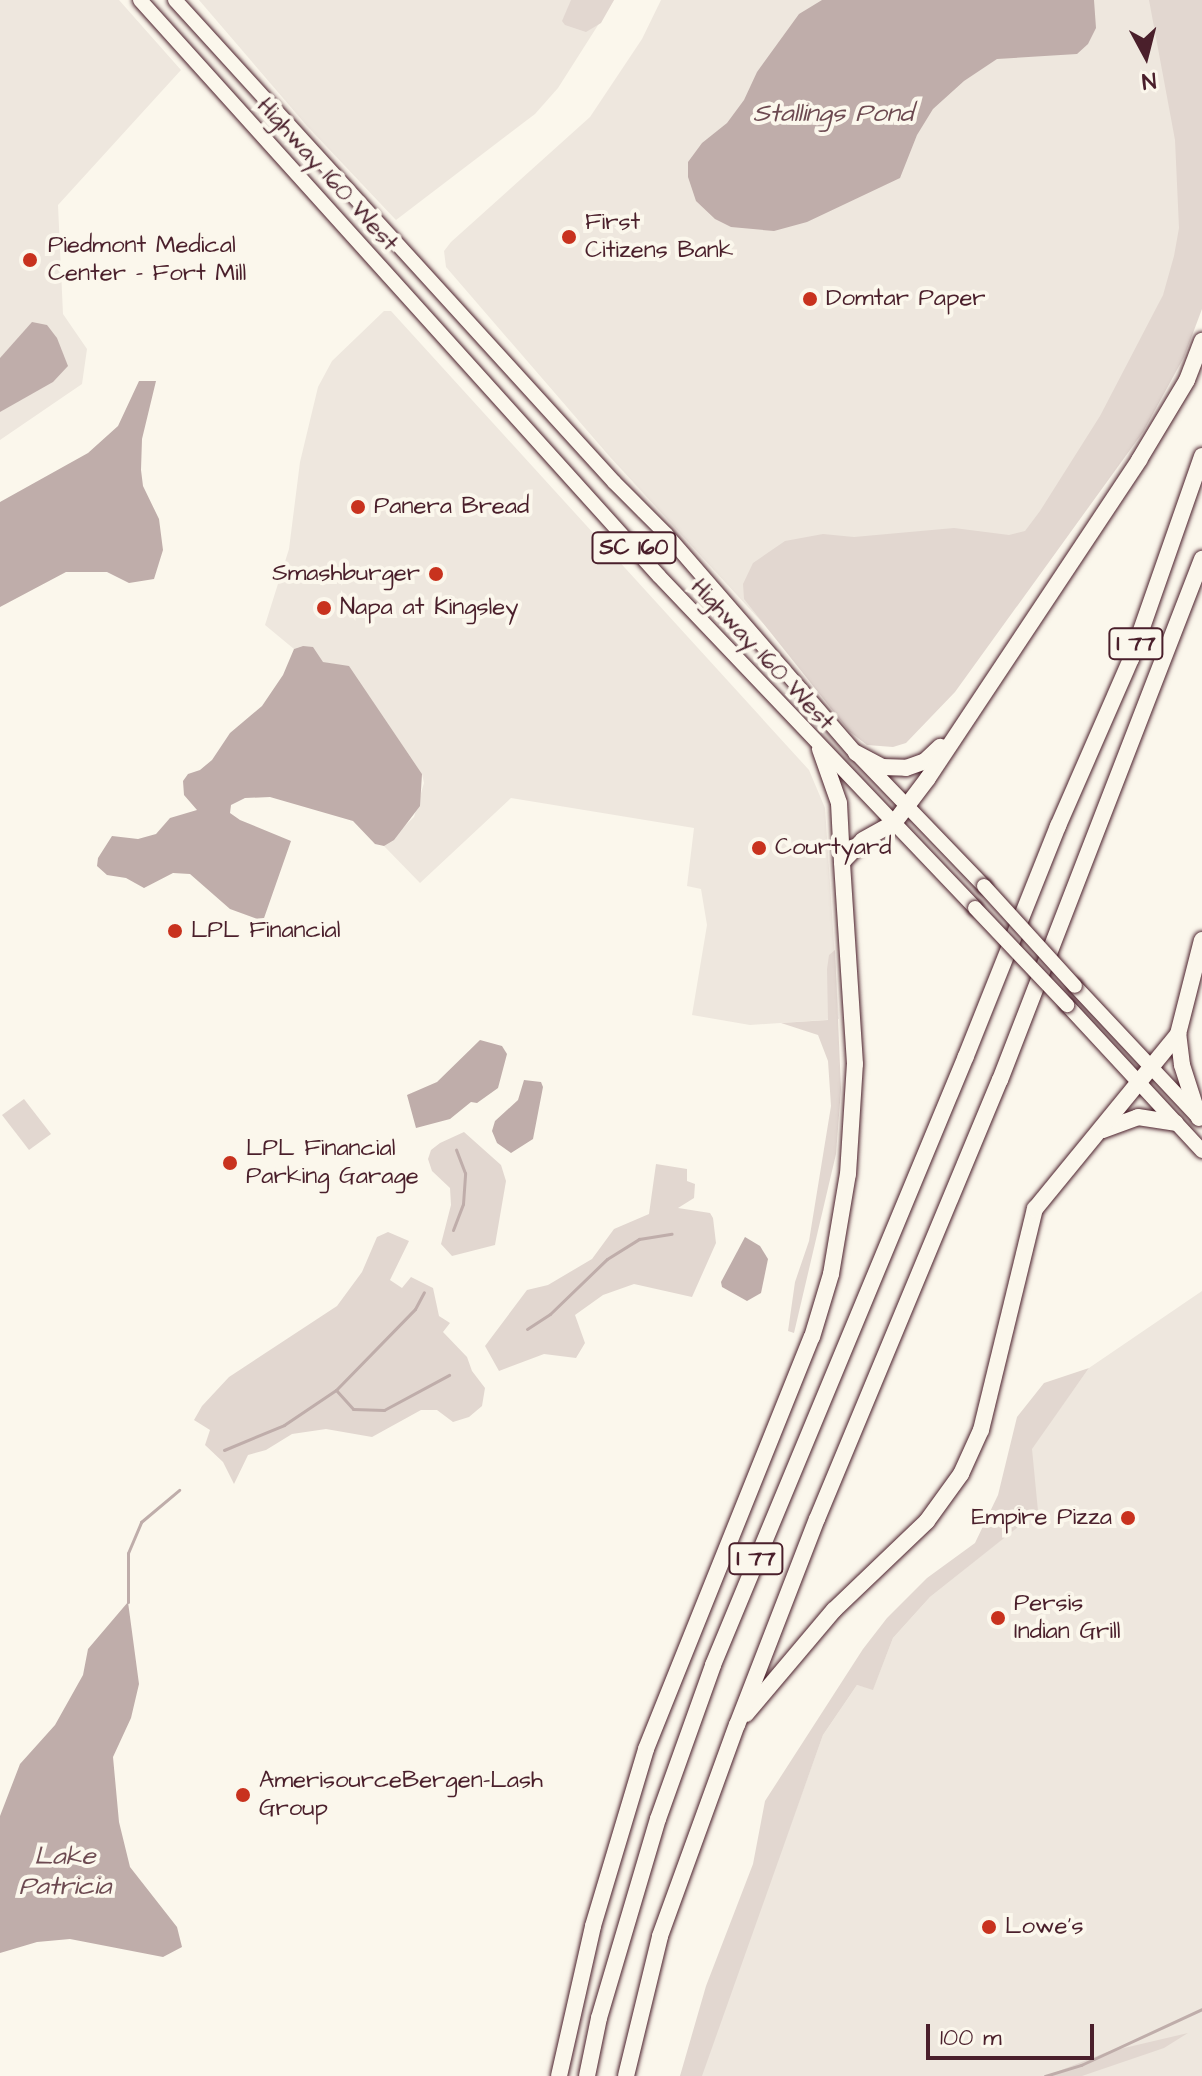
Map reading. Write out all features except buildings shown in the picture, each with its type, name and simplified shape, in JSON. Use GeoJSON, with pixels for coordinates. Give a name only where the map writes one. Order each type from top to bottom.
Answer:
{"type":"FeatureCollection","features":[{"type":"Feature","properties":{"kind":"highway"},"geometry":{"type":"LineString","coordinates":[[842,862],[863,840],[894,823],[908,806],[1139,460],[1187,380],[1202,341]]}},
{"type":"Feature","properties":{"kind":"highway","name":"I 77"},"geometry":{"type":"LineString","coordinates":[[587,2076],[599,2018],[658,1819],[713,1665],[1058,826],[1131,659],[1202,456]]}},
{"type":"Feature","properties":{"kind":"highway","name":"I 77"},"geometry":{"type":"LineString","coordinates":[[626,2076],[660,1936],[737,1725],[817,1519],[1000,1080],[1202,559]]}},
{"type":"Feature","properties":{"kind":"highway"},"geometry":{"type":"LineString","coordinates":[[856,753],[882,767],[906,768],[925,761],[956,732]]}},
{"type":"Feature","properties":{"kind":"highway"},"geometry":{"type":"LineString","coordinates":[[559,2076],[593,1926],[646,1749],[812,1337],[831,1274],[848,1174],[855,1064],[839,803],[820,749]]}},
{"type":"Feature","properties":{"kind":"highway"},"geometry":{"type":"LineString","coordinates":[[737,1725],[834,1610],[927,1521],[961,1474],[981,1430],[1035,1209],[1150,1066],[1167,1052],[1178,1034],[1202,940]]}},
{"type":"Feature","properties":{"kind":"highway"},"geometry":{"type":"LineString","coordinates":[[1178,1034],[1182,1065],[1200,1120]]}},
{"type":"Feature","properties":{"kind":"highway"},"geometry":{"type":"LineString","coordinates":[[1098,1133],[1118,1122],[1138,1117],[1176,1123]]}},
{"type":"Feature","properties":{"kind":"main road","name":"Highway 160 West"},"geometry":{"type":"LineString","coordinates":[[140,0],[659,576],[1202,1151]]}},
{"type":"Feature","properties":{"kind":"main road","name":"Highway 160 West"},"geometry":{"type":"LineString","coordinates":[[175,0],[614,482],[666,534],[856,753],[984,886],[1200,1120]]}},
{"type":"Feature","properties":{"kind":"shaded area","name":"Piedmont Medical Center – Fort Mill"},"geometry":{"type":"Polygon","coordinates":[[[0,0],[119,0],[181,70],[58,205],[63,314],[87,349],[82,384],[0,440],[0,0]]]}},
{"type":"Feature","properties":{"kind":"shaded area"},"geometry":{"type":"Polygon","coordinates":[[[199,0],[614,0],[558,88],[535,114],[396,220],[307,126],[199,0]]]}},
{"type":"Feature","properties":{"kind":"shaded area"},"geometry":{"type":"Polygon","coordinates":[[[571,0],[614,0],[601,23],[586,32],[562,21],[571,0]]]}},
{"type":"Feature","properties":{"kind":"shaded area"},"geometry":{"type":"Polygon","coordinates":[[[661,0],[1202,0],[1202,216],[1067,491],[862,731],[610,457],[446,267],[444,251],[451,242],[590,117],[642,39],[661,0]]]}},
{"type":"Feature","properties":{"kind":"shaded area"},"geometry":{"type":"Polygon","coordinates":[[[1149,0],[1202,0],[1202,309],[1184,357],[1143,432],[955,692],[906,743],[893,747],[867,745],[849,731],[744,599],[743,584],[753,563],[785,541],[823,534],[854,537],[954,528],[1009,535],[1025,531],[1040,511],[1100,416],[1163,295],[1174,256],[1179,228],[1175,140],[1149,0]]]}},
{"type":"Feature","properties":{"kind":"shaded area"},"geometry":{"type":"Polygon","coordinates":[[[384,311],[391,311],[809,770],[825,808],[839,1019],[750,1025],[692,1015],[707,925],[701,889],[687,886],[694,828],[511,798],[420,883],[384,846],[414,817],[424,783],[422,774],[349,667],[322,662],[303,646],[294,649],[265,625],[289,549],[300,462],[318,387],[332,361],[384,311]]]}},
{"type":"Feature","properties":{"kind":"shaded area"},"geometry":{"type":"Polygon","coordinates":[[[835,950],[841,1089],[836,1154],[794,1333],[788,1331],[795,1282],[809,1241],[831,1106],[828,1061],[818,1035],[781,1023],[828,1020],[827,969],[829,955],[835,950]]]}},
{"type":"Feature","properties":{"kind":"shaded area"},"geometry":{"type":"Polygon","coordinates":[[[24,1099],[51,1134],[29,1150],[2,1115],[24,1099]]]}},
{"type":"Feature","properties":{"kind":"shaded area"},"geometry":{"type":"Polygon","coordinates":[[[464,1132],[501,1165],[506,1181],[495,1245],[452,1256],[441,1244],[451,1205],[450,1188],[432,1171],[428,1159],[431,1150],[440,1143],[464,1132]]]}},
{"type":"Feature","properties":{"kind":"shaded area"},"geometry":{"type":"Polygon","coordinates":[[[656,1164],[687,1169],[687,1181],[695,1184],[694,1198],[678,1208],[710,1213],[713,1218],[716,1243],[692,1297],[634,1284],[603,1295],[575,1315],[585,1343],[576,1358],[544,1354],[499,1371],[485,1346],[527,1290],[548,1285],[592,1259],[614,1229],[649,1214],[656,1164]]]}},
{"type":"Feature","properties":{"kind":"shaded area"},"geometry":{"type":"Polygon","coordinates":[[[388,1232],[409,1241],[390,1280],[402,1288],[411,1277],[433,1288],[439,1316],[450,1323],[443,1332],[467,1357],[472,1371],[485,1388],[482,1406],[469,1417],[453,1422],[437,1410],[421,1410],[372,1437],[326,1429],[292,1434],[266,1450],[248,1455],[234,1484],[223,1462],[205,1445],[210,1430],[194,1420],[202,1406],[229,1377],[337,1306],[362,1272],[377,1237],[388,1232]]]}},
{"type":"Feature","properties":{"kind":"shaded area"},"geometry":{"type":"Polygon","coordinates":[[[1202,1291],[1202,2076],[680,2076],[729,1996],[823,1735],[857,1685],[873,1689],[893,1638],[930,1597],[1037,1511],[1031,1449],[1089,1368],[1202,1291]]]}},
{"type":"Feature","properties":{"kind":"shaded area"},"geometry":{"type":"Polygon","coordinates":[[[1089,1368],[1032,1449],[1038,1511],[930,1597],[893,1638],[873,1690],[857,1685],[823,1735],[702,2076],[680,2076],[706,1986],[753,1864],[765,1801],[863,1649],[887,1618],[927,1578],[975,1543],[998,1495],[1017,1417],[1044,1383],[1089,1368]]]}},
{"type":"Feature","properties":{"kind":"shaded area"},"geometry":{"type":"Polygon","coordinates":[[[1188,2033],[1164,2048],[1082,2076],[1046,2076],[1107,2052],[1188,2033]]]}},
{"type":"Feature","properties":{"kind":"water","name":"Stallings Pond"},"geometry":{"type":"Polygon","coordinates":[[[822,0],[1094,0],[1096,28],[1088,44],[1077,54],[997,59],[964,81],[933,109],[917,135],[900,178],[807,222],[774,231],[731,227],[715,219],[696,201],[688,177],[688,162],[702,143],[727,123],[744,100],[757,72],[799,14],[822,0]]]}},
{"type":"Feature","properties":{"kind":"water"},"geometry":{"type":"Polygon","coordinates":[[[32,322],[47,325],[57,338],[68,366],[53,382],[0,412],[0,358],[32,322]]]}},
{"type":"Feature","properties":{"kind":"water"},"geometry":{"type":"Polygon","coordinates":[[[139,381],[156,381],[142,439],[141,470],[143,486],[159,519],[163,550],[154,579],[129,583],[107,572],[66,572],[0,607],[0,502],[88,453],[118,426],[139,381]]]}},
{"type":"Feature","properties":{"kind":"water"},"geometry":{"type":"Polygon","coordinates":[[[313,647],[323,662],[349,666],[422,774],[420,806],[394,840],[384,846],[375,844],[353,821],[270,797],[245,798],[231,805],[230,813],[240,820],[291,841],[263,921],[230,909],[190,874],[173,873],[144,888],[126,878],[107,875],[97,866],[98,858],[112,836],[138,839],[156,834],[170,818],[197,810],[184,795],[183,781],[188,774],[200,770],[212,760],[230,733],[262,706],[283,675],[294,649],[313,647]]]}},
{"type":"Feature","properties":{"kind":"water"},"geometry":{"type":"Polygon","coordinates":[[[480,1040],[502,1046],[507,1054],[498,1088],[477,1103],[471,1102],[450,1119],[416,1128],[407,1095],[437,1082],[480,1040]]]}},
{"type":"Feature","properties":{"kind":"water"},"geometry":{"type":"Polygon","coordinates":[[[524,1080],[541,1082],[543,1087],[533,1139],[511,1153],[497,1143],[492,1131],[495,1121],[518,1100],[524,1080]]]}},
{"type":"Feature","properties":{"kind":"water"},"geometry":{"type":"Polygon","coordinates":[[[745,1237],[760,1246],[768,1259],[761,1293],[747,1301],[722,1287],[721,1282],[745,1237]]]}},
{"type":"Feature","properties":{"kind":"water","name":"Lake Patricia"},"geometry":{"type":"Polygon","coordinates":[[[128,1602],[139,1684],[131,1718],[113,1757],[119,1822],[130,1867],[177,1927],[182,1947],[163,1957],[70,1939],[37,1942],[0,1953],[0,1816],[20,1764],[55,1725],[83,1675],[88,1649],[128,1602]]]}},
{"type":"Feature","properties":{"kind":"waterway"},"geometry":{"type":"LineString","coordinates":[[453,1230],[463,1204],[465,1173],[456,1150]]}},
{"type":"Feature","properties":{"kind":"waterway"},"geometry":{"type":"LineString","coordinates":[[527,1329],[550,1314],[607,1259],[639,1239],[672,1234]]}},
{"type":"Feature","properties":{"kind":"waterway"},"geometry":{"type":"LineString","coordinates":[[224,1450],[284,1425],[336,1390],[415,1309],[424,1292]]}},
{"type":"Feature","properties":{"kind":"waterway"},"geometry":{"type":"LineString","coordinates":[[336,1390],[353,1409],[384,1410],[449,1375]]}},
{"type":"Feature","properties":{"kind":"waterway"},"geometry":{"type":"LineString","coordinates":[[128,1602],[128,1553],[141,1522],[179,1490]]}},
{"type":"Feature","properties":{"kind":"waterway"},"geometry":{"type":"LineString","coordinates":[[1045,2076],[1081,2065],[1202,2009]]}},
{"type":"Feature","properties":{"kind":"place","name":"First Citizens Bank"},"geometry":{"type":"Point","coordinates":[569,237]}},
{"type":"Feature","properties":{"kind":"place","name":"Piedmont Medical Center – Fort Mill"},"geometry":{"type":"Point","coordinates":[30,260]}},
{"type":"Feature","properties":{"kind":"place","name":"Domtar Paper"},"geometry":{"type":"Point","coordinates":[810,299]}},
{"type":"Feature","properties":{"kind":"place","name":"Panera Bread"},"geometry":{"type":"Point","coordinates":[358,507]}},
{"type":"Feature","properties":{"kind":"place","name":"Smashburger"},"geometry":{"type":"Point","coordinates":[436,574]}},
{"type":"Feature","properties":{"kind":"place","name":"Napa at Kingsley"},"geometry":{"type":"Point","coordinates":[324,608]}},
{"type":"Feature","properties":{"kind":"place","name":"Courtyard"},"geometry":{"type":"Point","coordinates":[759,848]}},
{"type":"Feature","properties":{"kind":"place","name":"LPL Financial"},"geometry":{"type":"Point","coordinates":[175,931]}},
{"type":"Feature","properties":{"kind":"place","name":"LPL Financial Parking Garage"},"geometry":{"type":"Point","coordinates":[230,1163]}},
{"type":"Feature","properties":{"kind":"place","name":"Empire Pizza"},"geometry":{"type":"Point","coordinates":[1128,1518]}},
{"type":"Feature","properties":{"kind":"place","name":"Persis Indian Grill"},"geometry":{"type":"Point","coordinates":[998,1618]}},
{"type":"Feature","properties":{"kind":"place","name":"AmerisourceBergen-Lash Group"},"geometry":{"type":"Point","coordinates":[243,1795]}},
{"type":"Feature","properties":{"kind":"place","name":"Lowe's"},"geometry":{"type":"Point","coordinates":[989,1927]}}]}
